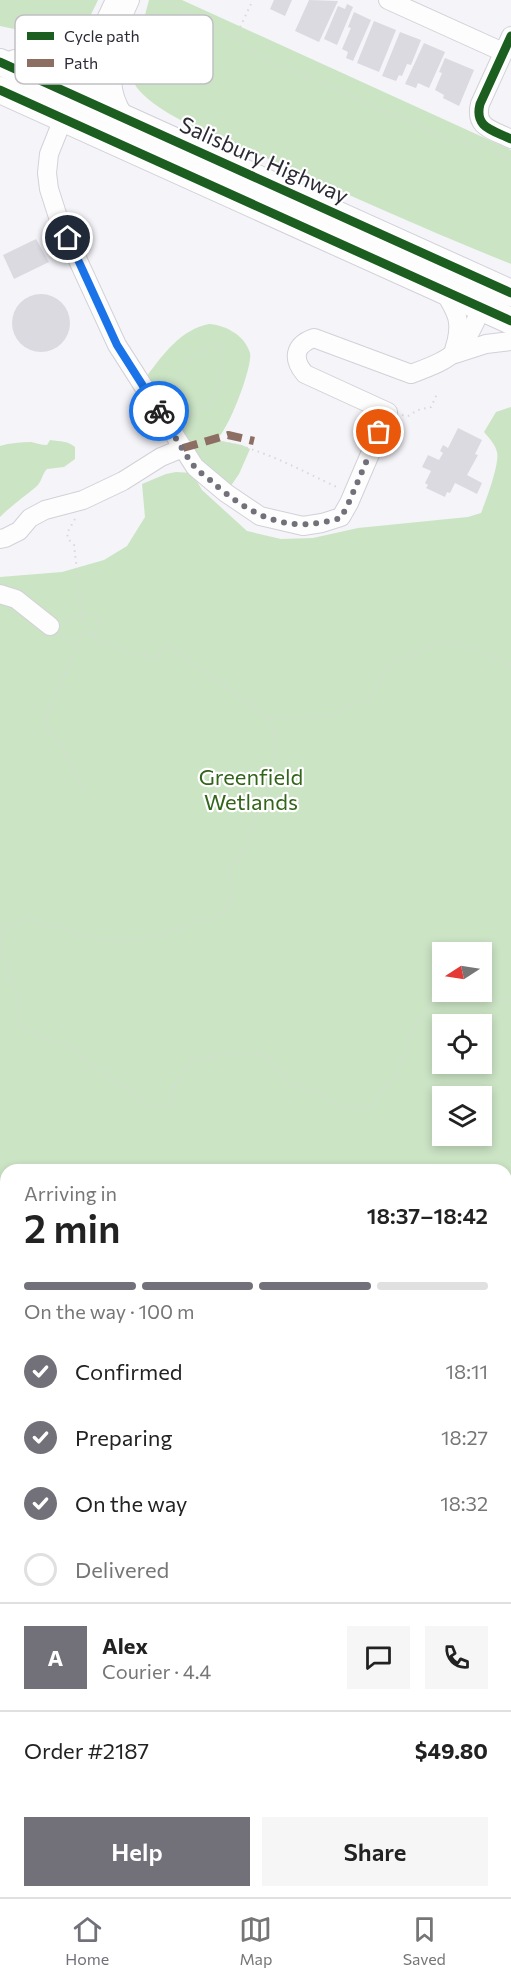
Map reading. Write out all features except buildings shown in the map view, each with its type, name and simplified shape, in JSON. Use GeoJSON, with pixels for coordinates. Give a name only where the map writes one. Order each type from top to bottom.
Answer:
{"type":"FeatureCollection","features":[{"type":"Feature","properties":{"kind":"highway"},"geometry":{"type":"LineString","coordinates":[[0,62],[15,63]]}},
{"type":"Feature","properties":{"kind":"highway","name":"Salisbury Highway"},"geometry":{"type":"LineString","coordinates":[[0,62],[15,72]]}},
{"type":"Feature","properties":{"kind":"highway","name":"Salisbury Highway"},"geometry":{"type":"LineString","coordinates":[[34,84],[72,109],[511,321]]}},
{"type":"Feature","properties":{"kind":"highway"},"geometry":{"type":"LineString","coordinates":[[108,84],[111,103],[120,117]]}},
{"type":"Feature","properties":{"kind":"highway","name":"Salisbury Highway"},"geometry":{"type":"LineString","coordinates":[[0,90],[72,109],[120,117],[506,288]]}},
{"type":"Feature","properties":{"kind":"highway"},"geometry":{"type":"LineString","coordinates":[[482,307],[506,288]]}},
{"type":"Feature","properties":{"kind":"street"},"geometry":{"type":"LineString","coordinates":[[108,15],[115,0]]}},
{"type":"Feature","properties":{"kind":"street"},"geometry":{"type":"LineString","coordinates":[[123,15],[130,0]]}},
{"type":"Feature","properties":{"kind":"street"},"geometry":{"type":"LineString","coordinates":[[388,0],[507,44],[480,104],[478,115],[485,126],[511,139]]}},
{"type":"Feature","properties":{"kind":"street"},"geometry":{"type":"LineString","coordinates":[[72,109],[79,84]]}},
{"type":"Feature","properties":{"kind":"street"},"geometry":{"type":"LineString","coordinates":[[86,84],[50,154],[47,173],[55,207],[117,345],[173,421],[183,448],[195,467],[226,493],[260,516],[303,526],[341,518],[388,412],[305,374],[298,366],[296,357],[298,348],[305,341],[314,338],[411,374],[440,363],[452,355],[467,339],[482,307]]}},
{"type":"Feature","properties":{"kind":"street"},"geometry":{"type":"LineString","coordinates":[[442,289],[457,314],[459,324],[459,333],[452,355]]}},
{"type":"Feature","properties":{"kind":"street"},"geometry":{"type":"LineString","coordinates":[[452,355],[486,344],[511,341]]}},
{"type":"Feature","properties":{"kind":"street"},"geometry":{"type":"LineString","coordinates":[[0,538],[5,538],[18,531],[30,518],[45,510],[83,500],[123,481],[160,457],[183,448]]}},
{"type":"Feature","properties":{"kind":"street"},"geometry":{"type":"LineString","coordinates":[[0,594],[16,599],[50,626]]}},
{"type":"Feature","properties":{"kind":"path"},"geometry":{"type":"LineString","coordinates":[[161,0],[190,15]]}},
{"type":"Feature","properties":{"kind":"path"},"geometry":{"type":"LineString","coordinates":[[235,38],[251,4]]}},
{"type":"Feature","properties":{"kind":"path"},"geometry":{"type":"LineString","coordinates":[[213,27],[235,38],[262,57],[416,124],[446,140],[487,146],[511,160]]}},
{"type":"Feature","properties":{"kind":"path"},"geometry":{"type":"LineString","coordinates":[[221,343],[221,376],[214,394],[201,410],[173,421],[180,374],[187,363],[202,350],[221,343]]}},
{"type":"Feature","properties":{"kind":"path"},"geometry":{"type":"LineString","coordinates":[[388,412],[408,416],[418,410],[431,407],[438,392]]}},
{"type":"Feature","properties":{"kind":"path"},"geometry":{"type":"LineString","coordinates":[[183,448],[216,440],[242,445],[353,495]]}},
{"type":"Feature","properties":{"kind":"path"},"geometry":{"type":"LineString","coordinates":[[83,500],[67,533],[68,539],[74,545],[83,623],[91,633],[110,646],[156,660],[167,645],[268,717],[276,737],[276,746],[268,780],[267,802],[258,813],[245,848],[229,871],[231,900],[223,913],[152,938],[116,941],[75,935],[64,926],[41,924],[29,919],[10,925],[2,933],[0,941],[2,953],[8,962],[8,973],[20,1001],[19,1025],[30,1032],[76,1051],[98,1070],[120,1082],[141,1101],[150,1105],[173,1104],[172,1091],[185,1069],[195,1059],[256,1053],[265,1056],[289,1081],[321,1094],[342,1107],[358,1109],[375,1101],[394,1079],[409,1040],[430,1002],[502,998],[511,1001]]}},
{"type":"Feature","properties":{"kind":"path"},"geometry":{"type":"LineString","coordinates":[[75,647],[50,626],[82,613],[96,615],[100,624],[98,631],[82,634],[52,699],[46,725],[50,734],[63,747],[81,782],[82,790]]}},
{"type":"Feature","properties":{"kind":"path"},"geometry":{"type":"LineString","coordinates":[[268,717],[337,715],[345,706],[367,701],[373,696],[385,673],[395,661],[420,653],[436,643],[453,644],[494,655],[511,666]]}},
{"type":"Feature","properties":{"kind":"green space"},"geometry":{"type":"Polygon","coordinates":[[[0,0],[98,0],[91,15],[15,15],[15,29],[0,26],[0,0]]]}},
{"type":"Feature","properties":{"kind":"green space"},"geometry":{"type":"Polygon","coordinates":[[[149,0],[182,0],[511,150],[511,264],[202,131],[165,111],[150,100],[135,84],[213,84],[213,15],[145,15],[149,0]]]}},
{"type":"Feature","properties":{"kind":"green space"},"geometry":{"type":"Polygon","coordinates":[[[209,324],[234,332],[244,341],[250,353],[248,371],[239,398],[227,425],[216,440],[242,445],[250,449],[239,474],[226,493],[195,467],[147,376],[167,351],[182,337],[190,331],[209,324]]]}},
{"type":"Feature","properties":{"kind":"green space","name":"Greenfield Wetlands"},"geometry":{"type":"Polygon","coordinates":[[[511,407],[511,1164],[0,1164],[0,577],[62,572],[104,560],[127,546],[145,517],[142,484],[176,472],[192,473],[202,490],[247,531],[281,539],[313,538],[358,528],[468,517],[481,513],[492,482],[497,452],[492,441],[484,432],[496,412],[511,407]]]}},
{"type":"Feature","properties":{"kind":"green space"},"geometry":{"type":"Polygon","coordinates":[[[50,440],[66,442],[75,447],[75,459],[64,467],[47,469],[37,486],[0,517],[0,446],[27,442],[47,445],[50,440]]]}},
{"type":"Feature","properties":{"kind":"marked path"},"geometry":{"type":"LineString","coordinates":[[183,448],[228,435],[254,441]]}},
{"type":"Feature","properties":{"kind":"cycle path"},"geometry":{"type":"LineString","coordinates":[[511,36],[480,104],[479,112],[482,123],[486,127],[511,139]]}},
{"type":"Feature","properties":{"kind":"cycle path"},"geometry":{"type":"LineString","coordinates":[[0,62],[15,69]]}},
{"type":"Feature","properties":{"kind":"cycle path"},"geometry":{"type":"LineString","coordinates":[[49,84],[511,293]]}},
{"type":"Feature","properties":{"kind":"cycle path"},"geometry":{"type":"LineString","coordinates":[[0,90],[511,321]]}},
{"type":"Feature","properties":{"kind":"way so far"},"geometry":{"type":"LineString","coordinates":[[159,411],[195,467],[226,493],[260,516],[303,526],[341,518],[379,432]]}},
{"type":"Feature","properties":{"kind":"route"},"geometry":{"type":"LineString","coordinates":[[68,238],[117,345],[159,411]]}}]}
